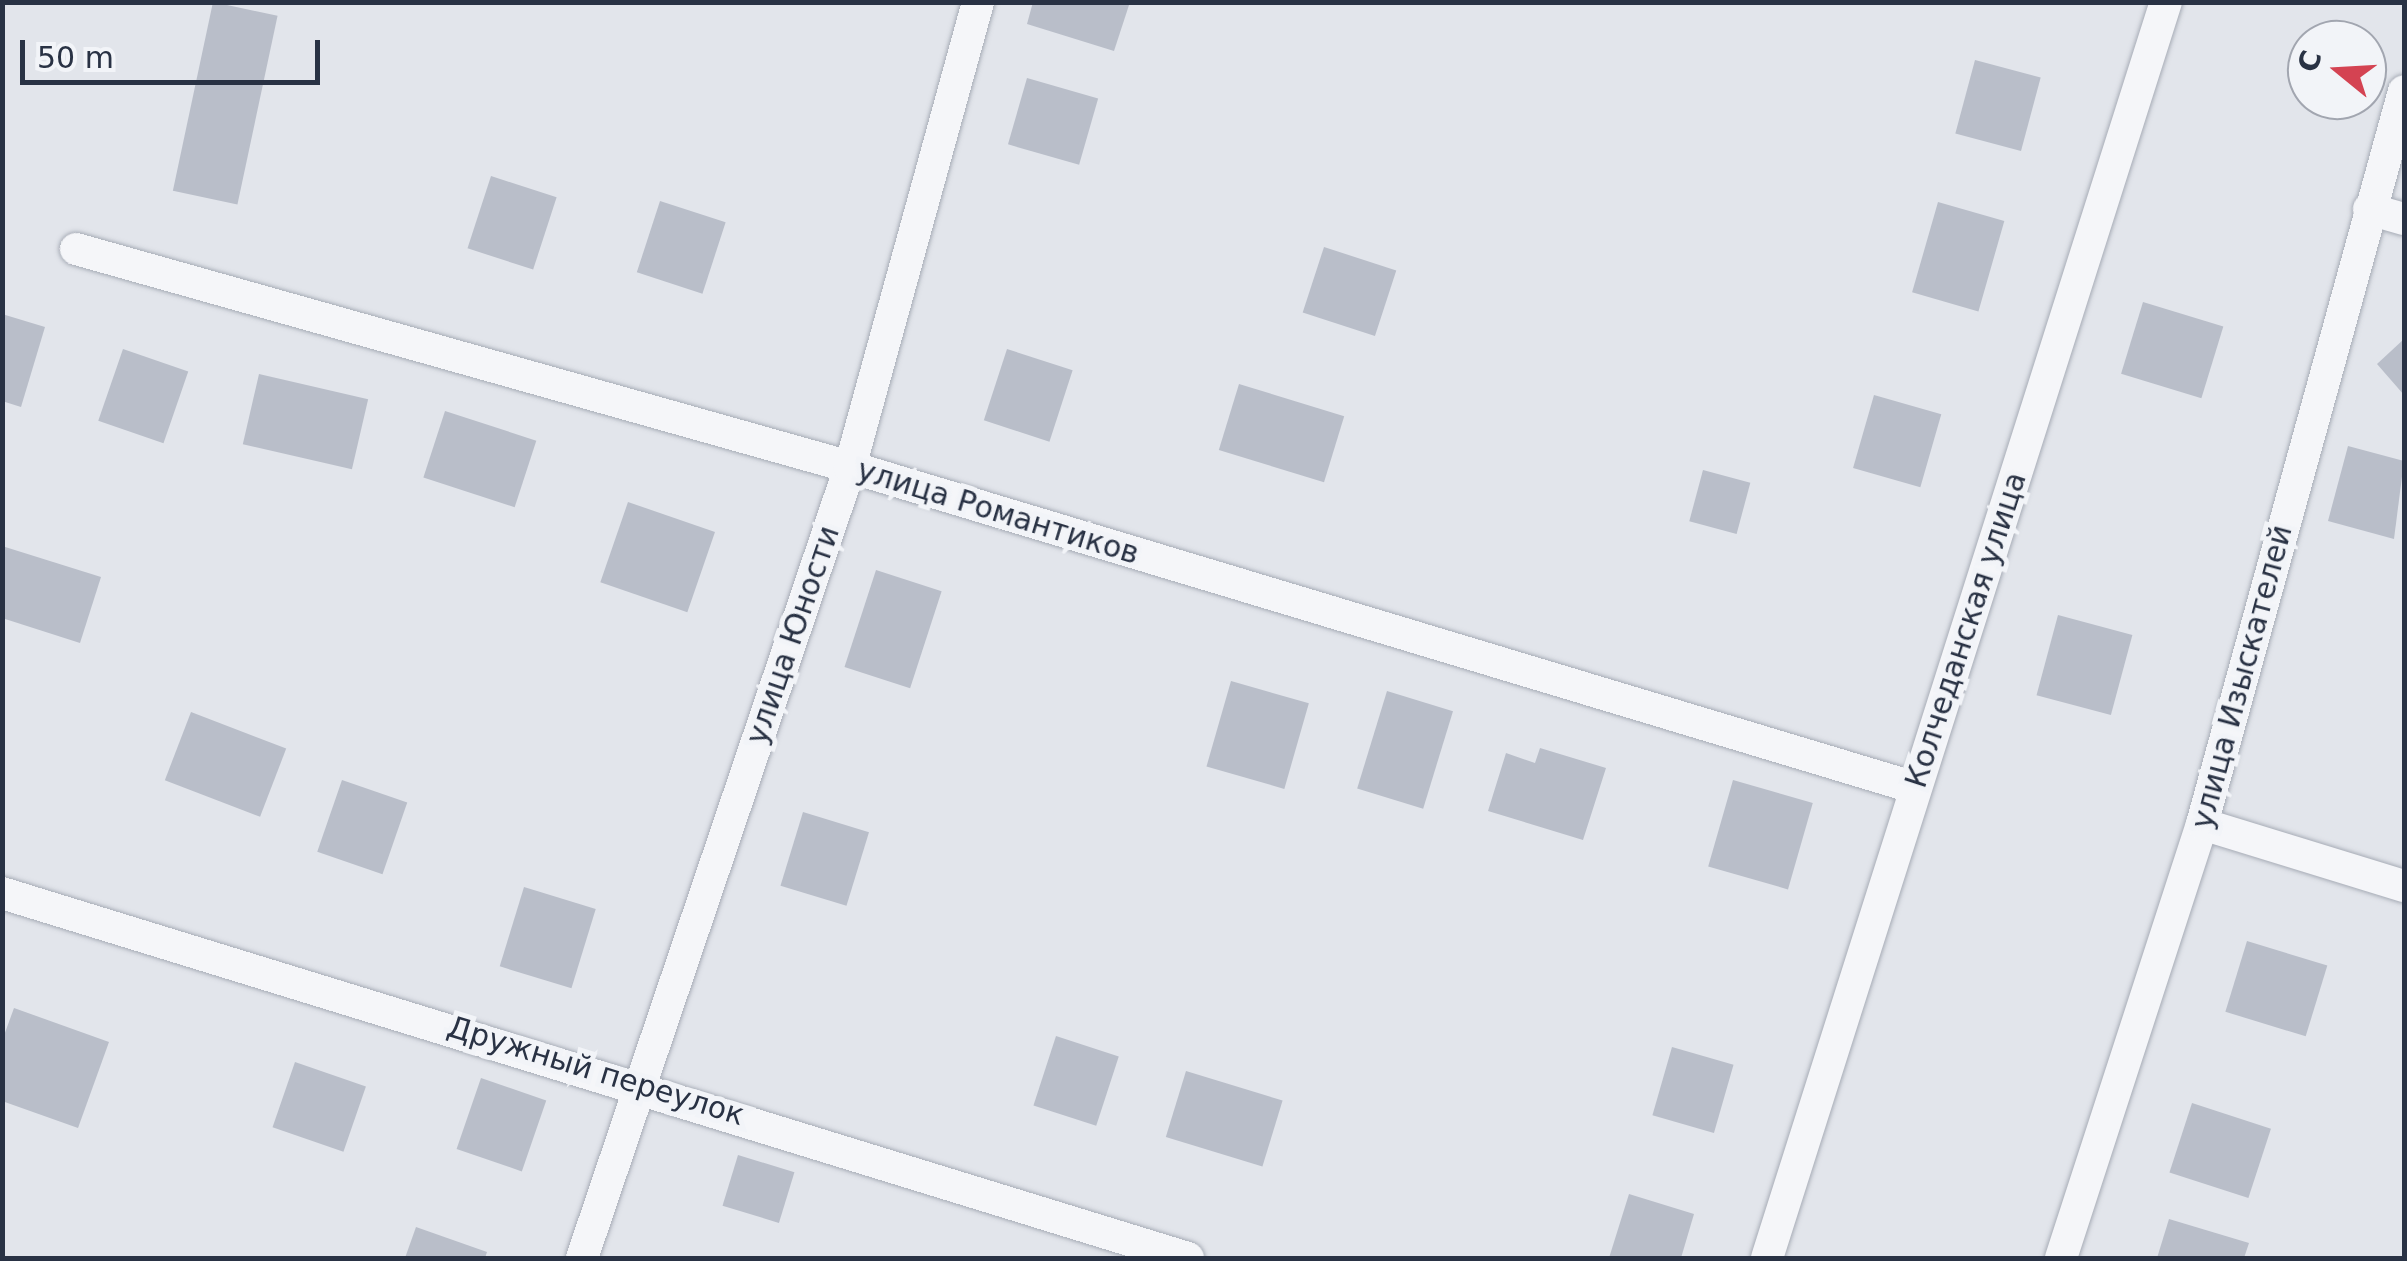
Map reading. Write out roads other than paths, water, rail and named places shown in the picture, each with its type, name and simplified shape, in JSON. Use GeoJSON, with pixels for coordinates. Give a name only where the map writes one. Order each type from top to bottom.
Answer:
{"type":"FeatureCollection","features":[{"type":"Feature","properties":{"kind":"street","name":"улица Юности"},"geometry":{"type":"LineString","coordinates":[[582,1258],[850,467],[978,2]]}},
{"type":"Feature","properties":{"kind":"street","name":"Колчеданская улица"},"geometry":{"type":"LineString","coordinates":[[1767,1258],[2166,2]]}},
{"type":"Feature","properties":{"kind":"street","name":"улица Изыскателей"},"geometry":{"type":"LineString","coordinates":[[2061,1258],[2202,824],[2404,91]]}},
{"type":"Feature","properties":{"kind":"street"},"geometry":{"type":"LineString","coordinates":[[2369,208],[2404,219]]}},
{"type":"Feature","properties":{"kind":"street","name":"улица Романтиков"},"geometry":{"type":"LineString","coordinates":[[76,249],[850,467],[1916,788]]}},
{"type":"Feature","properties":{"kind":"street"},"geometry":{"type":"LineString","coordinates":[[2202,824],[2404,886]]}},
{"type":"Feature","properties":{"kind":"street","name":"Дружный переулок"},"geometry":{"type":"LineString","coordinates":[[2,893],[640,1085],[1188,1258]]}}]}
